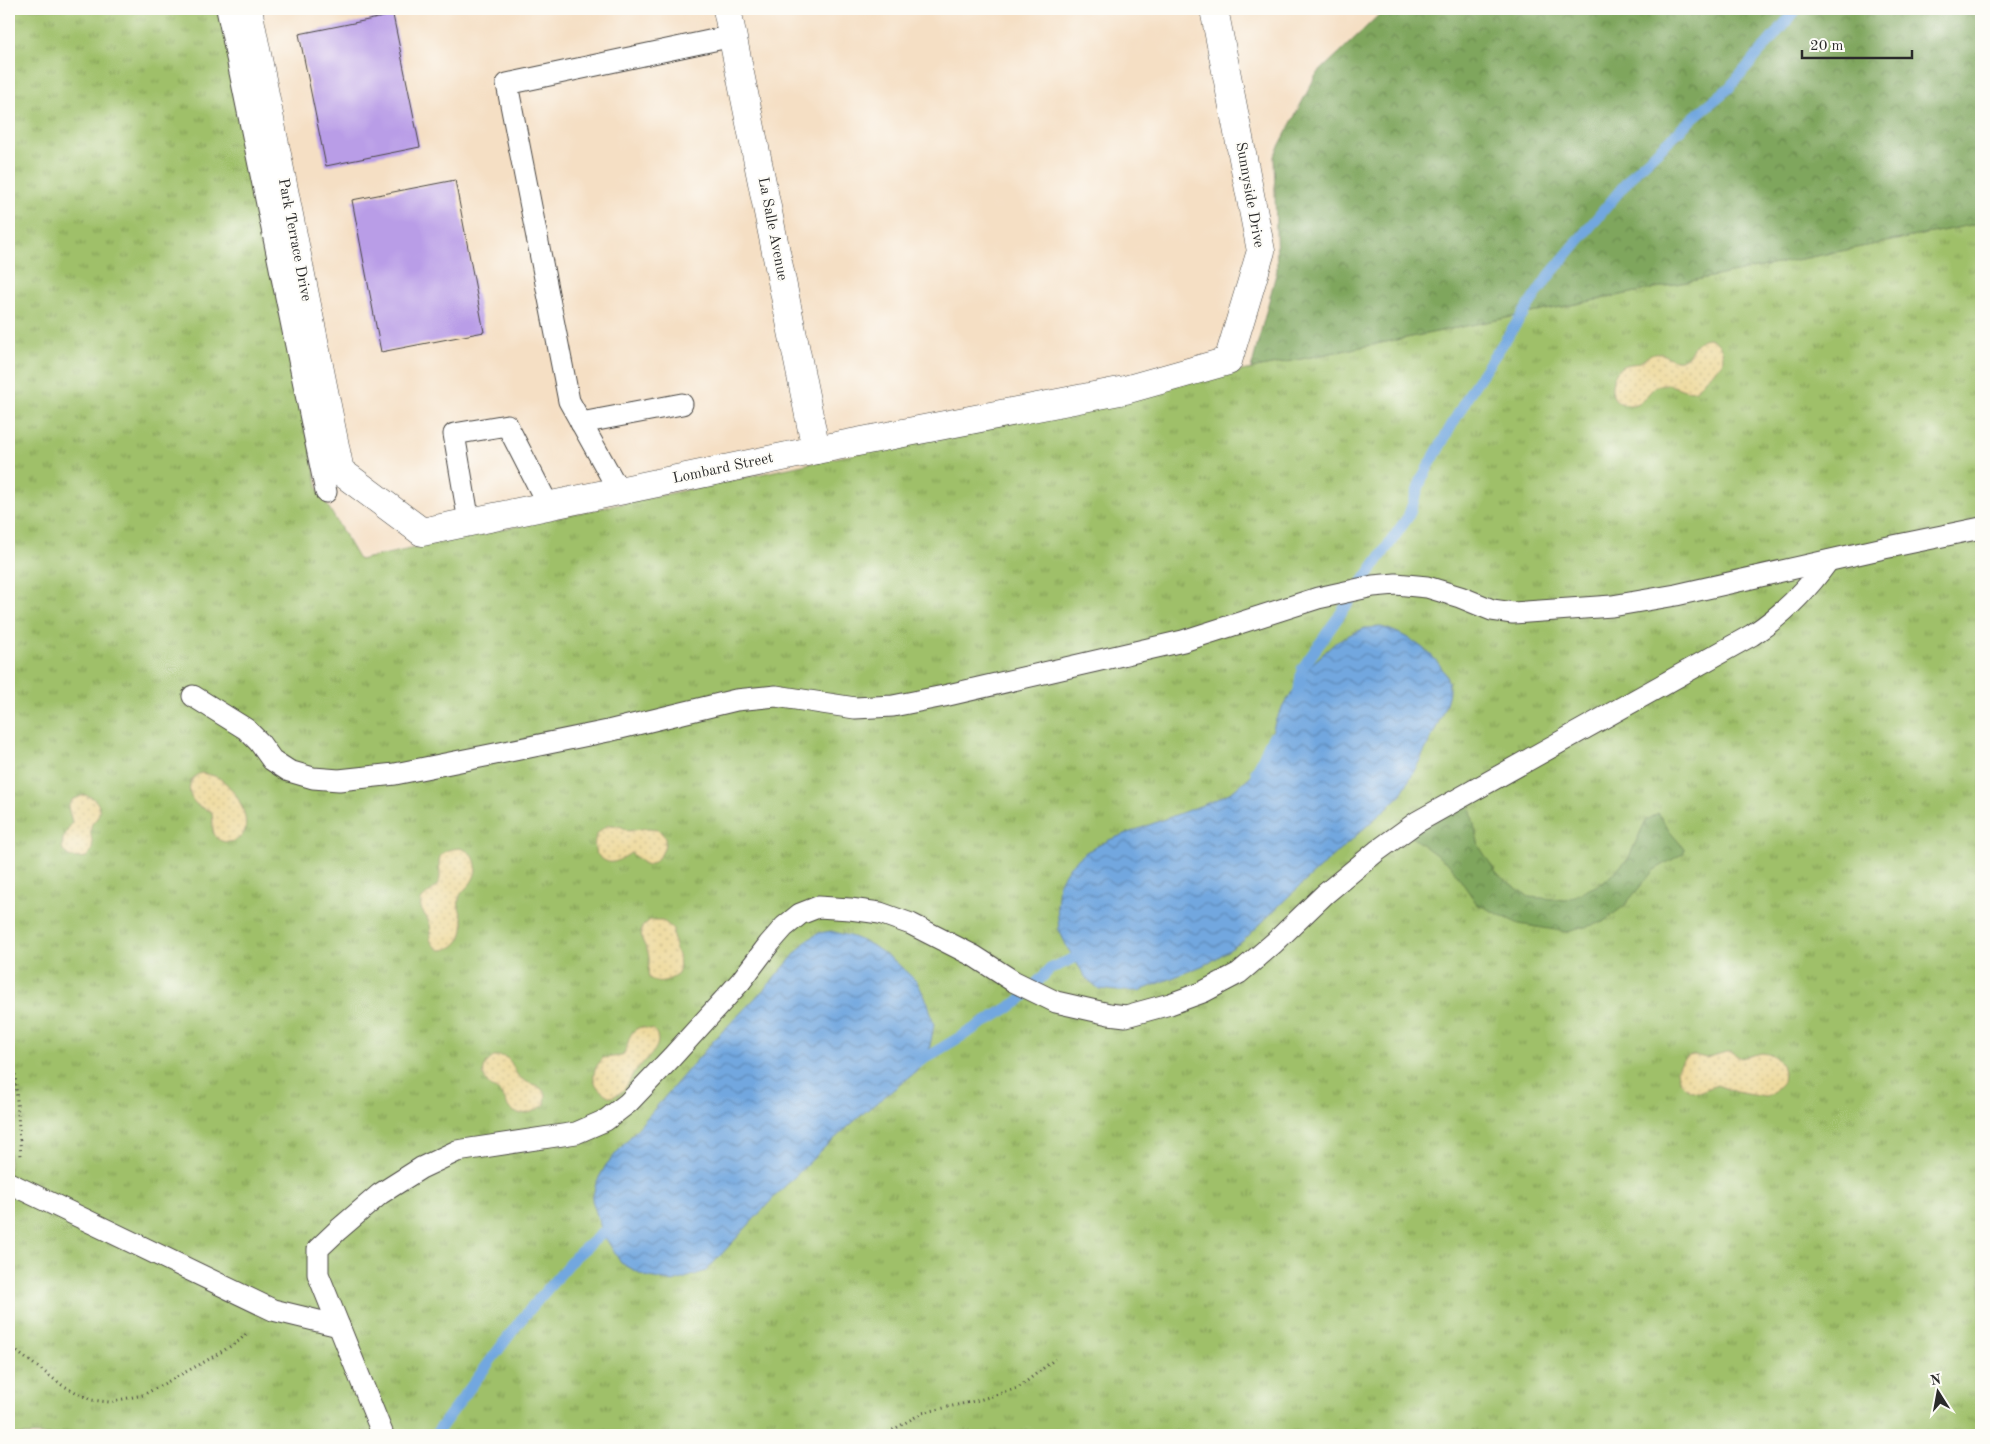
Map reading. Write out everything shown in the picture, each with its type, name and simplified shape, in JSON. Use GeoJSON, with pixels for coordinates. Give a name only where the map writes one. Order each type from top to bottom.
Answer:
{"type":"FeatureCollection","features":[{"type":"Feature","properties":{"kind":"street","name":"Park Terrace Drive"},"geometry":{"type":"LineString","coordinates":[[248,9],[333,482]]}},
{"type":"Feature","properties":{"kind":"street","name":"La Salle Avenue"},"geometry":{"type":"LineString","coordinates":[[727,9],[816,450]]}},
{"type":"Feature","properties":{"kind":"street","name":"Sunnyside Drive"},"geometry":{"type":"LineString","coordinates":[[1125,390],[1228,361],[1261,251],[1214,9]]}},
{"type":"Feature","properties":{"kind":"street","name":"Lombard Street"},"geometry":{"type":"LineString","coordinates":[[333,482],[422,532],[816,450],[1125,390]]}},
{"type":"Feature","properties":{"kind":"lane"},"geometry":{"type":"LineString","coordinates":[[227,9],[333,482]]}},
{"type":"Feature","properties":{"kind":"lane"},"geometry":{"type":"LineString","coordinates":[[619,491],[569,401],[507,84],[733,36]]}},
{"type":"Feature","properties":{"kind":"lane"},"geometry":{"type":"LineString","coordinates":[[581,423],[682,404]]}},
{"type":"Feature","properties":{"kind":"lane"},"geometry":{"type":"LineString","coordinates":[[470,522],[454,434],[507,425],[548,505]]}},
{"type":"Feature","properties":{"kind":"lane"},"geometry":{"type":"LineString","coordinates":[[193,696],[246,729],[259,742],[272,760],[289,771],[313,778],[339,780],[395,774],[500,753],[608,731],[736,700],[776,696],[855,708],[893,706],[1183,641],[1318,598],[1373,586],[1396,584],[1427,587],[1460,597],[1492,610],[1513,613],[1612,606],[1686,593],[1828,560],[1981,528]]}},
{"type":"Feature","properties":{"kind":"lane"},"geometry":{"type":"LineString","coordinates":[[383,1435],[355,1361],[318,1274],[318,1249],[388,1189],[421,1168],[458,1151],[576,1133],[606,1120],[628,1103],[672,1057],[741,981],[768,944],[800,914],[818,907],[880,913],[918,928],[974,956],[1013,981],[1056,1002],[1078,1008],[1126,1016],[1170,1004],[1203,992],[1239,973],[1274,943],[1325,894],[1377,851],[1417,822],[1752,635],[1771,622],[1809,586],[1828,560]]}},
{"type":"Feature","properties":{"kind":"lane"},"geometry":{"type":"LineString","coordinates":[[16,1187],[273,1310],[339,1326]]}},
{"type":"Feature","properties":{"kind":"path"},"geometry":{"type":"LineString","coordinates":[[9,1045],[16,1082],[16,1187]]}},
{"type":"Feature","properties":{"kind":"path"},"geometry":{"type":"LineString","coordinates":[[9,1346],[62,1385],[91,1400],[109,1402],[143,1396],[206,1361],[239,1341],[273,1310]]}},
{"type":"Feature","properties":{"kind":"path"},"geometry":{"type":"LineString","coordinates":[[884,1435],[922,1413],[979,1400],[1018,1388],[1055,1360]]}},
{"type":"Feature","properties":{"kind":"green space"},"geometry":{"type":"Polygon","coordinates":[[[9,9],[226,9],[318,489],[359,560],[1251,369],[1981,223],[1981,1435],[9,1435],[9,9]]]}},
{"type":"Feature","properties":{"kind":"green space"},"geometry":{"type":"Polygon","coordinates":[[[1385,9],[1981,9],[1981,223],[1251,369],[1277,270],[1274,156],[1316,75],[1385,9]]]}},
{"type":"Feature","properties":{"kind":"green space"},"geometry":{"type":"Polygon","coordinates":[[[1469,803],[1479,846],[1497,874],[1529,897],[1566,900],[1604,882],[1628,859],[1646,820],[1658,813],[1670,832],[1684,848],[1684,853],[1654,870],[1624,906],[1603,922],[1567,932],[1519,924],[1477,904],[1450,865],[1409,835],[1469,803]]]}},
{"type":"Feature","properties":{"kind":"sand"},"geometry":{"type":"Polygon","coordinates":[[[1709,338],[1717,342],[1721,348],[1722,364],[1696,390],[1691,391],[1664,384],[1659,385],[1643,400],[1631,405],[1623,404],[1614,397],[1612,385],[1621,367],[1640,362],[1655,353],[1680,360],[1687,357],[1699,341],[1709,338]]]}},
{"type":"Feature","properties":{"kind":"sand"},"geometry":{"type":"Polygon","coordinates":[[[201,773],[215,776],[223,781],[229,786],[242,807],[245,815],[245,830],[236,840],[227,842],[219,840],[213,831],[211,811],[199,806],[192,798],[190,784],[201,773]]]}},
{"type":"Feature","properties":{"kind":"sand"},"geometry":{"type":"Polygon","coordinates":[[[84,795],[95,800],[99,806],[99,814],[91,826],[92,850],[86,857],[75,858],[68,856],[63,851],[63,839],[72,822],[68,807],[72,800],[84,795]]]}},
{"type":"Feature","properties":{"kind":"sand"},"geometry":{"type":"Polygon","coordinates":[[[609,825],[619,826],[628,831],[647,828],[658,829],[665,837],[661,854],[648,865],[631,853],[614,862],[605,861],[596,853],[595,840],[598,833],[609,825]]]}},
{"type":"Feature","properties":{"kind":"sand"},"geometry":{"type":"Polygon","coordinates":[[[459,848],[470,853],[473,857],[476,867],[475,873],[470,884],[462,892],[459,899],[459,908],[463,921],[461,937],[451,948],[440,950],[430,940],[430,926],[422,909],[421,900],[438,884],[440,879],[440,857],[449,850],[459,848]]]}},
{"type":"Feature","properties":{"kind":"sand"},"geometry":{"type":"Polygon","coordinates":[[[650,920],[662,920],[673,929],[679,969],[678,974],[664,981],[649,978],[648,953],[641,933],[642,927],[650,920]]]}},
{"type":"Feature","properties":{"kind":"sand"},"geometry":{"type":"Polygon","coordinates":[[[641,1027],[654,1030],[658,1041],[657,1046],[637,1069],[624,1089],[611,1097],[596,1085],[594,1080],[595,1070],[603,1058],[622,1056],[630,1036],[636,1029],[641,1027]]]}},
{"type":"Feature","properties":{"kind":"sand"},"geometry":{"type":"Polygon","coordinates":[[[1731,1052],[1741,1058],[1762,1053],[1773,1055],[1782,1065],[1784,1072],[1783,1082],[1770,1095],[1765,1097],[1736,1092],[1717,1085],[1698,1092],[1689,1090],[1683,1085],[1677,1070],[1683,1060],[1694,1055],[1706,1058],[1731,1052]]]}},
{"type":"Feature","properties":{"kind":"sand"},"geometry":{"type":"Polygon","coordinates":[[[496,1056],[507,1058],[518,1076],[543,1090],[546,1094],[545,1104],[537,1110],[522,1114],[509,1108],[498,1091],[489,1085],[484,1077],[486,1064],[496,1056]]]}},
{"type":"Feature","properties":{"kind":"water"},"geometry":{"type":"Polygon","coordinates":[[[1381,627],[1402,635],[1423,648],[1441,666],[1449,687],[1444,709],[1437,725],[1399,797],[1289,896],[1243,941],[1209,963],[1139,991],[1099,989],[1086,978],[1059,930],[1057,907],[1059,883],[1070,866],[1086,852],[1109,840],[1213,801],[1233,791],[1255,772],[1263,761],[1276,719],[1312,664],[1335,643],[1351,634],[1365,628],[1381,627]]]}},
{"type":"Feature","properties":{"kind":"water"},"geometry":{"type":"Polygon","coordinates":[[[831,931],[872,945],[896,962],[917,982],[928,1003],[934,1025],[929,1051],[916,1072],[866,1111],[825,1147],[779,1192],[706,1271],[673,1282],[645,1276],[621,1263],[603,1234],[592,1200],[596,1183],[606,1165],[714,1040],[771,982],[806,941],[819,933],[831,931]]]}},
{"type":"Feature","properties":{"kind":"building"},"geometry":{"type":"Polygon","coordinates":[[[393,15],[420,147],[326,166],[299,34],[393,15]]]}},
{"type":"Feature","properties":{"kind":"building"},"geometry":{"type":"Polygon","coordinates":[[[455,180],[484,332],[381,352],[352,200],[455,180]]]}},
{"type":"Feature","properties":{"kind":"waterway"},"geometry":{"type":"LineString","coordinates":[[1298,696],[1302,669],[1408,517],[1422,478],[1472,389],[1548,277],[1637,170],[1695,116],[1729,88],[1797,9]]}},
{"type":"Feature","properties":{"kind":"waterway"},"geometry":{"type":"LineString","coordinates":[[1256,771],[1273,737]]}},
{"type":"Feature","properties":{"kind":"waterway"},"geometry":{"type":"LineString","coordinates":[[912,1066],[1018,1002],[1050,969],[1085,952]]}},
{"type":"Feature","properties":{"kind":"waterway"},"geometry":{"type":"LineString","coordinates":[[435,1435],[520,1321],[575,1257],[614,1223]]}}]}
